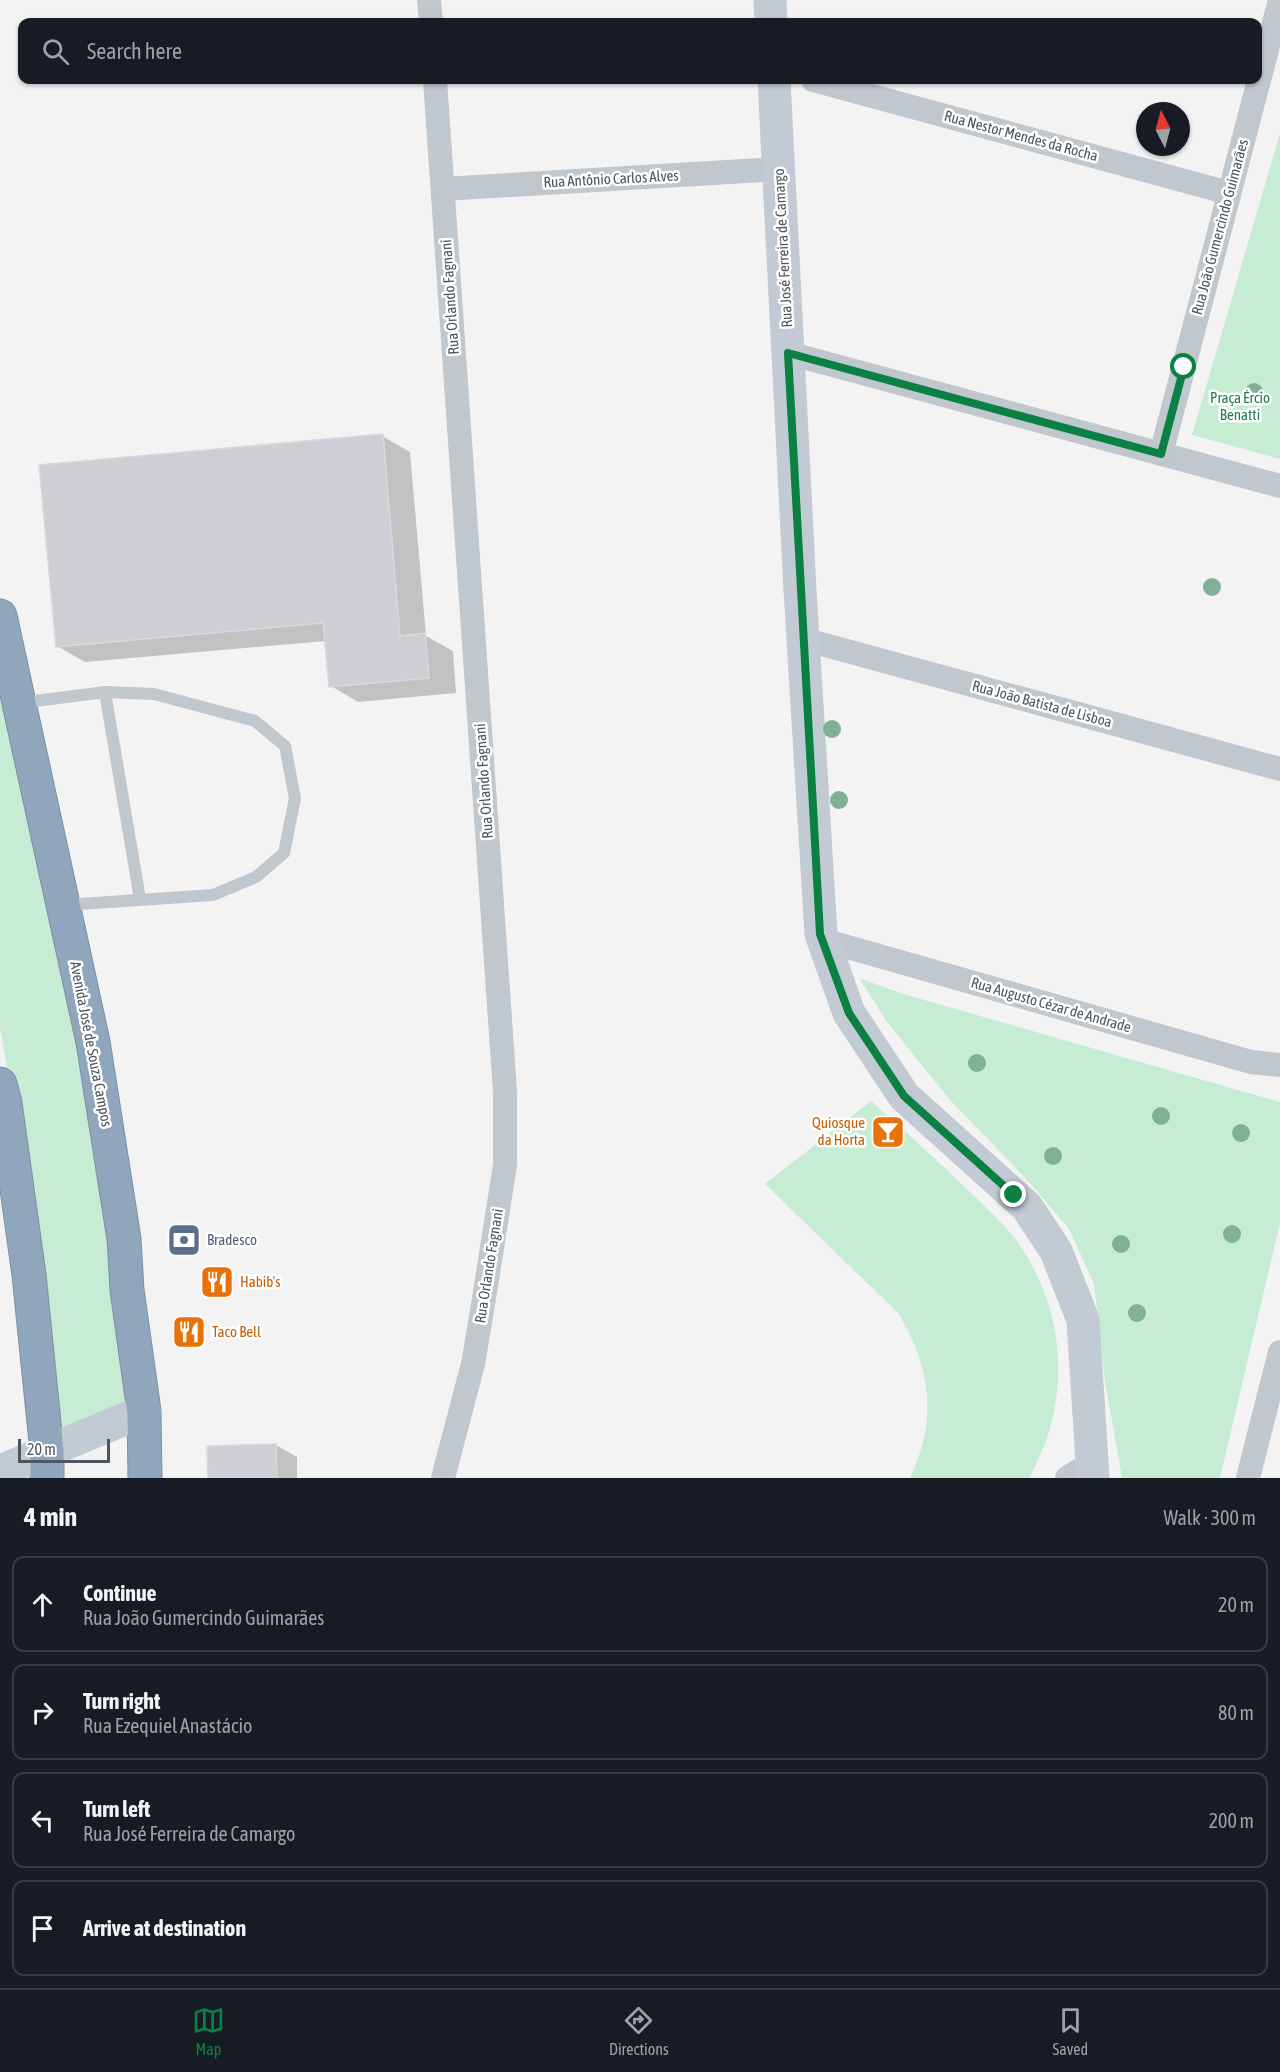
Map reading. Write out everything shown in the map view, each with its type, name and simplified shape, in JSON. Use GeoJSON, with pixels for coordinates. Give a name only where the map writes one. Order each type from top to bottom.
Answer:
{"type":"FeatureCollection","features":[{"type":"Feature","properties":{"kind":"highway","name":"Avenida José de Souza Campos"},"geometry":{"type":"LineString","coordinates":[[0,616],[93,1042],[124,1239],[127,1290],[144,1412],[145,1478]]}},
{"type":"Feature","properties":{"kind":"highway"},"geometry":{"type":"LineString","coordinates":[[0,1084],[6,1154],[29,1275],[47,1465]]}},
{"type":"Feature","properties":{"kind":"street"},"geometry":{"type":"LineString","coordinates":[[429,0],[431,18]]}},
{"type":"Feature","properties":{"kind":"street"},"geometry":{"type":"LineString","coordinates":[[770,0],[771,18]]}},
{"type":"Feature","properties":{"kind":"street","name":"Rua João Gumercindo Guimarães"},"geometry":{"type":"LineString","coordinates":[[1262,68],[1280,0]]}},
{"type":"Feature","properties":{"kind":"street","name":"Rua Orlando Fagnani"},"geometry":{"type":"LineString","coordinates":[[435,84],[505,1092],[505,1165],[486,1286],[473,1364],[443,1478]]}},
{"type":"Feature","properties":{"kind":"street","name":"Rua José Ferreira de Camargo"},"geometry":{"type":"LineString","coordinates":[[774,84],[820,934],[849,1013],[904,1096],[1028,1207],[1056,1251],[1083,1320],[1084,1473]]}},
{"type":"Feature","properties":{"kind":"street","name":"Rua Nestor Mendes da Rocha"},"geometry":{"type":"LineString","coordinates":[[828,84],[1229,193]]}},
{"type":"Feature","properties":{"kind":"street","name":"Rua João Gumercindo Guimarães"},"geometry":{"type":"LineString","coordinates":[[1161,454],[1258,84]]}},
{"type":"Feature","properties":{"kind":"street","name":"Rua Antônio Carlos Alves"},"geometry":{"type":"LineString","coordinates":[[443,189],[778,169]]}},
{"type":"Feature","properties":{"kind":"street"},"geometry":{"type":"LineString","coordinates":[[788,353],[1280,486]]}},
{"type":"Feature","properties":{"kind":"street","name":"Rua João Batista de Lisboa"},"geometry":{"type":"LineString","coordinates":[[803,639],[1280,769]]}},
{"type":"Feature","properties":{"kind":"street","name":"Rua Augusto Cézar de Andrade"},"geometry":{"type":"LineString","coordinates":[[823,940],[1251,1062],[1280,1065]]}},
{"type":"Feature","properties":{"kind":"street"},"geometry":{"type":"LineString","coordinates":[[1248,1478],[1280,1352]]}},
{"type":"Feature","properties":{"kind":"street"},"geometry":{"type":"LineString","coordinates":[[0,1471],[47,1465],[144,1412]]}},
{"type":"Feature","properties":{"kind":"lane"},"geometry":{"type":"LineString","coordinates":[[19,703],[105,692],[154,694],[255,721],[285,746],[295,798],[284,853],[256,877],[213,895],[63,905]]}},
{"type":"Feature","properties":{"kind":"lane"},"geometry":{"type":"LineString","coordinates":[[105,692],[140,899]]}},
{"type":"Feature","properties":{"kind":"green space","name":"Praça Ércio Benatti"},"geometry":{"type":"Polygon","coordinates":[[[1280,133],[1280,459],[1192,435],[1280,133]]]}},
{"type":"Feature","properties":{"kind":"green space"},"geometry":{"type":"Polygon","coordinates":[[[0,677],[82,1064],[131,1405],[61,1431],[38,1242],[0,1028],[0,677]]]}},
{"type":"Feature","properties":{"kind":"green space"},"geometry":{"type":"Polygon","coordinates":[[[859,978],[900,993],[1280,1102],[1280,1223],[1220,1478],[1122,1478],[1105,1381],[1094,1284],[1069,1229],[1029,1182],[950,1100],[887,1022],[859,978]]]}},
{"type":"Feature","properties":{"kind":"green space"},"geometry":{"type":"Polygon","coordinates":[[[871,1101],[1002,1223],[1019,1244],[1035,1271],[1047,1300],[1055,1330],[1058,1360],[1057,1390],[1052,1420],[1043,1450],[1029,1478],[910,1478],[925,1435],[927,1394],[924,1373],[909,1333],[898,1313],[765,1184],[871,1101]]]}},
{"type":"Feature","properties":{"kind":"building"},"geometry":{"type":"Polygon","coordinates":[[[383,434],[400,636],[425,633],[429,678],[329,687],[323,623],[56,647],[39,465],[383,434]]]}},
{"type":"Feature","properties":{"kind":"building"},"geometry":{"type":"Polygon","coordinates":[[[276,1444],[277,1478],[208,1478],[207,1446],[276,1444]]]}},
{"type":"Feature","properties":{"kind":"place","name":"Quiosque da Horta"},"geometry":{"type":"Point","coordinates":[888,1132]}},
{"type":"Feature","properties":{"kind":"place","name":"Bradesco"},"geometry":{"type":"Point","coordinates":[184,1240]}},
{"type":"Feature","properties":{"kind":"place","name":"Habib's"},"geometry":{"type":"Point","coordinates":[217,1282]}},
{"type":"Feature","properties":{"kind":"place","name":"Taco Bell"},"geometry":{"type":"Point","coordinates":[189,1332]}},
{"type":"Feature","properties":{"kind":"route"},"geometry":{"type":"LineString","coordinates":[[1014,1195],[904,1096],[849,1013],[820,934],[788,353],[1161,454],[1184,367]]}}]}
